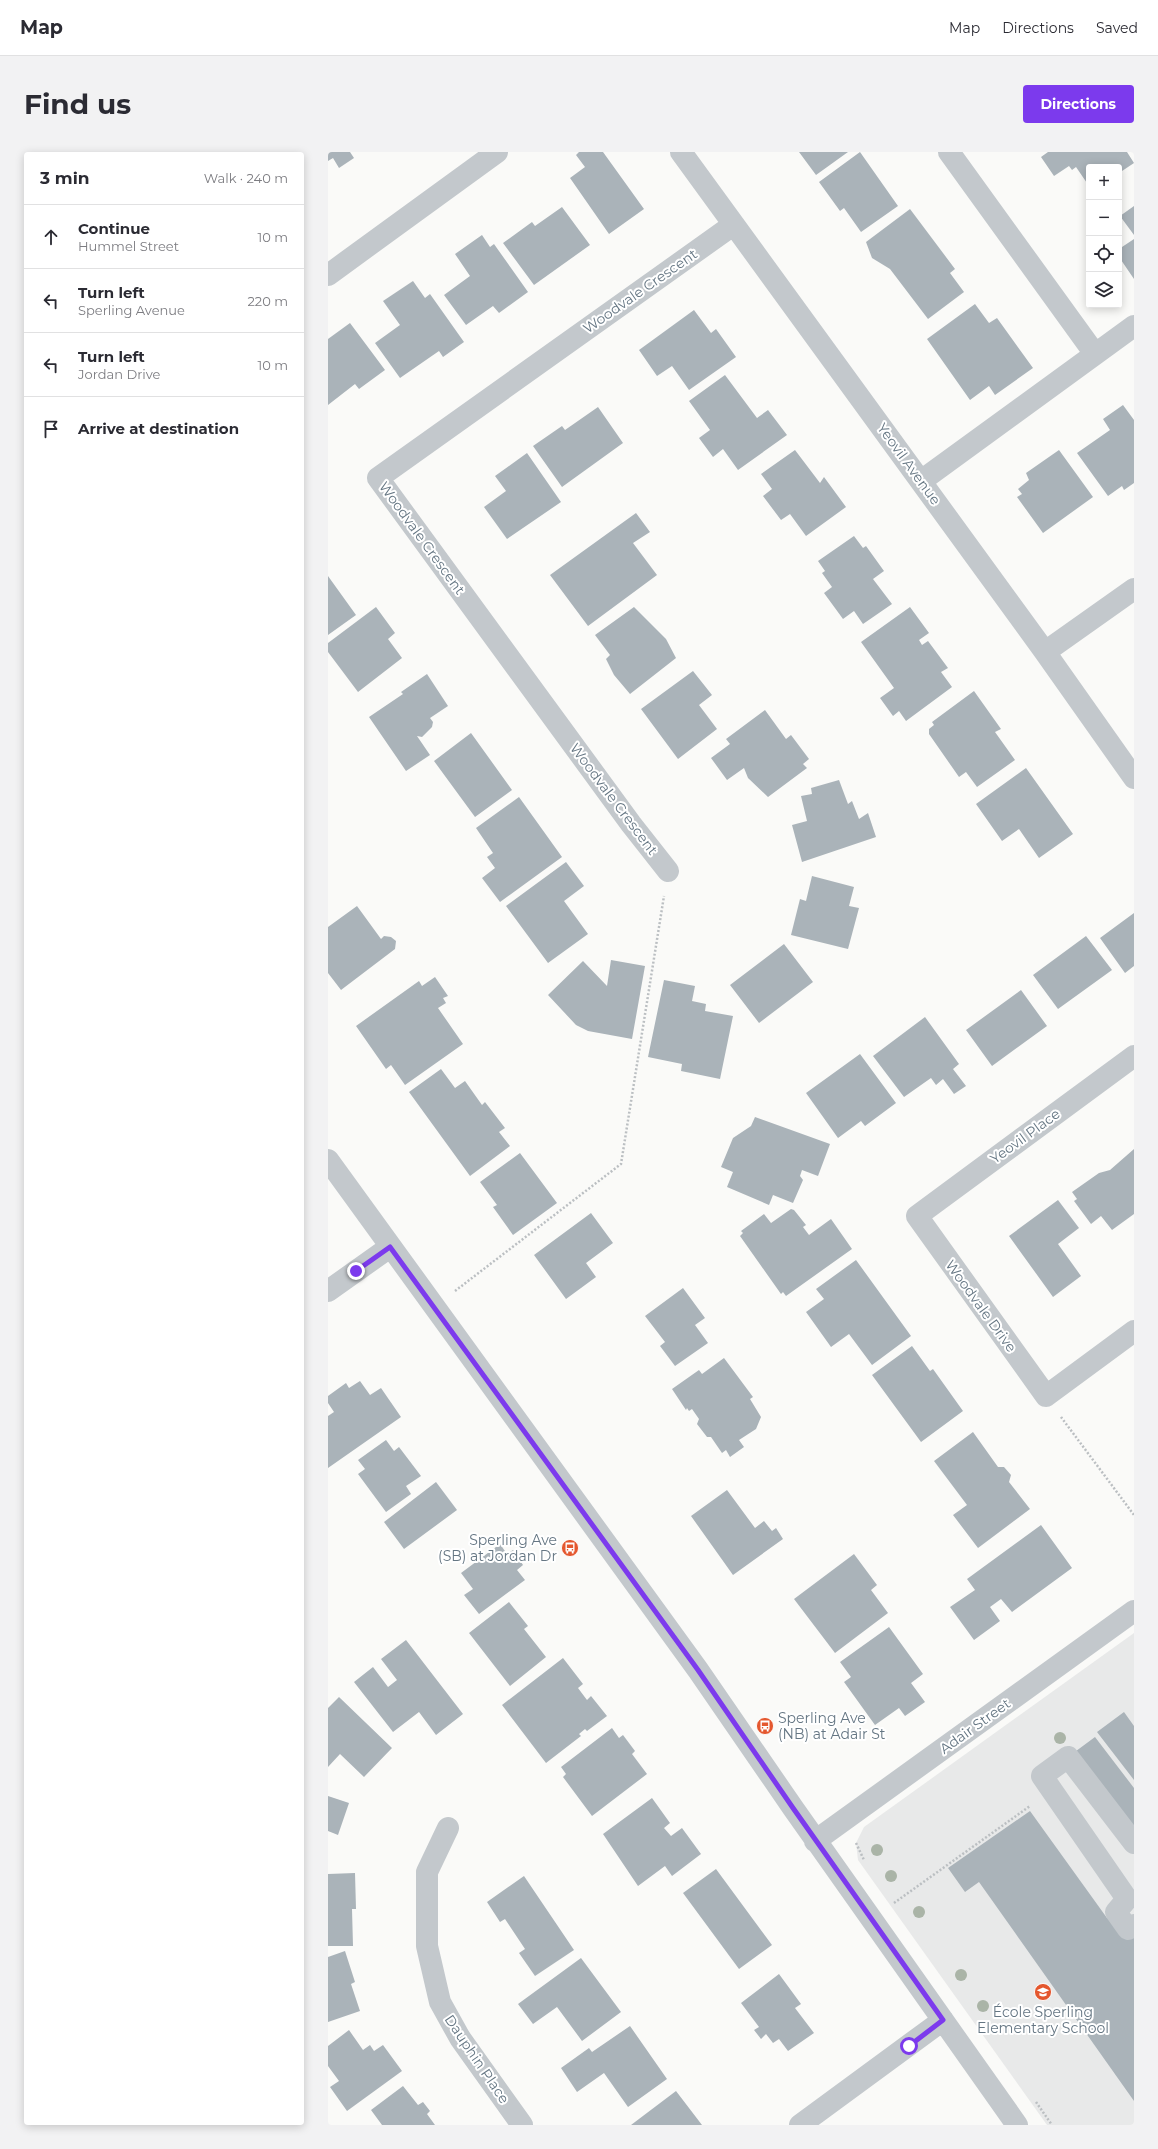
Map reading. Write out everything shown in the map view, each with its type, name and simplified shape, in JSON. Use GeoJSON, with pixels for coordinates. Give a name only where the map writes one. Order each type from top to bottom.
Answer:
{"type":"FeatureCollection","features":[{"type":"Feature","properties":{"kind":"street"},"geometry":{"type":"LineString","coordinates":[[328,275],[497,152]]}},
{"type":"Feature","properties":{"kind":"street","name":"Yeovil Avenue"},"geometry":{"type":"LineString","coordinates":[[681,152],[1045,652],[1134,778]]}},
{"type":"Feature","properties":{"kind":"street"},"geometry":{"type":"LineString","coordinates":[[949,152],[1095,354]]}},
{"type":"Feature","properties":{"kind":"street","name":"Woodvale Crescent"},"geometry":{"type":"LineString","coordinates":[[668,871],[631,824],[378,478],[734,225]]}},
{"type":"Feature","properties":{"kind":"street"},"geometry":{"type":"LineString","coordinates":[[921,481],[1134,326]]}},
{"type":"Feature","properties":{"kind":"street"},"geometry":{"type":"LineString","coordinates":[[1045,652],[1134,590]]}},
{"type":"Feature","properties":{"kind":"street","name":"Yeovil Place"},"geometry":{"type":"LineString","coordinates":[[916,1216],[1134,1056]]}},
{"type":"Feature","properties":{"kind":"street"},"geometry":{"type":"LineString","coordinates":[[328,1160],[698,1670],[815,1841],[1017,2125]]}},
{"type":"Feature","properties":{"kind":"street","name":"Woodvale Drive"},"geometry":{"type":"LineString","coordinates":[[916,1216],[1046,1396]]}},
{"type":"Feature","properties":{"kind":"street"},"geometry":{"type":"LineString","coordinates":[[328,1291],[390,1247]]}},
{"type":"Feature","properties":{"kind":"street"},"geometry":{"type":"LineString","coordinates":[[1046,1396],[1134,1330]]}},
{"type":"Feature","properties":{"kind":"street","name":"Adair Street"},"geometry":{"type":"LineString","coordinates":[[815,1841],[1134,1611]]}},
{"type":"Feature","properties":{"kind":"street"},"geometry":{"type":"LineString","coordinates":[[1134,1843],[1068,1757],[1042,1776],[1127,1899],[1116,1912],[1128,1929],[1134,1925]]}},
{"type":"Feature","properties":{"kind":"street","name":"Dauphin Place"},"geometry":{"type":"LineString","coordinates":[[448,1828],[428,1872],[427,1946],[440,2002],[460,2038],[522,2125]]}},
{"type":"Feature","properties":{"kind":"street"},"geometry":{"type":"LineString","coordinates":[[800,2125],[943,2020]]}},
{"type":"Feature","properties":{"kind":"path"},"geometry":{"type":"LineString","coordinates":[[434,1307],[621,1164],[668,871]]}},
{"type":"Feature","properties":{"kind":"path"},"geometry":{"type":"LineString","coordinates":[[1046,1396],[1134,1515]]}},
{"type":"Feature","properties":{"kind":"path"},"geometry":{"type":"LineString","coordinates":[[894,1903],[1032,1805]]}},
{"type":"Feature","properties":{"kind":"shaded area","name":"École Sperling Elementary School"},"geometry":{"type":"Polygon","coordinates":[[[1134,1633],[1134,2125],[1047,2125],[858,1860],[856,1843],[864,1827],[1134,1633]]]}},
{"type":"Feature","properties":{"kind":"building"},"geometry":{"type":"Polygon","coordinates":[[[328,152],[350,152],[354,158],[339,168],[333,158],[328,161],[328,152]]]}},
{"type":"Feature","properties":{"kind":"building"},"geometry":{"type":"Polygon","coordinates":[[[579,152],[603,152],[644,209],[609,234],[570,178],[585,167],[576,155],[579,152]]]}},
{"type":"Feature","properties":{"kind":"building"},"geometry":{"type":"Polygon","coordinates":[[[799,152],[848,152],[816,175],[799,152]]]}},
{"type":"Feature","properties":{"kind":"building"},"geometry":{"type":"Polygon","coordinates":[[[860,152],[898,206],[861,232],[844,208],[840,211],[819,182],[860,152]]]}},
{"type":"Feature","properties":{"kind":"building"},"geometry":{"type":"Polygon","coordinates":[[[1048,152],[1127,152],[1134,163],[1122,171],[1122,164],[1086,164],[1086,182],[1076,167],[1072,170],[1069,166],[1054,176],[1041,157],[1048,152]]]}},
{"type":"Feature","properties":{"kind":"building"},"geometry":{"type":"Polygon","coordinates":[[[1134,206],[1134,235],[1122,219],[1122,215],[1134,206]]]}},
{"type":"Feature","properties":{"kind":"building"},"geometry":{"type":"Polygon","coordinates":[[[562,207],[590,245],[534,285],[503,243],[532,222],[535,226],[562,207]]]}},
{"type":"Feature","properties":{"kind":"building"},"geometry":{"type":"Polygon","coordinates":[[[910,209],[955,269],[950,273],[964,292],[928,319],[890,269],[872,258],[866,242],[910,209]]]}},
{"type":"Feature","properties":{"kind":"building"},"geometry":{"type":"Polygon","coordinates":[[[482,235],[490,247],[494,244],[528,292],[499,313],[493,306],[466,325],[444,295],[470,276],[455,254],[482,235]]]}},
{"type":"Feature","properties":{"kind":"building"},"geometry":{"type":"Polygon","coordinates":[[[1134,239],[1134,279],[1122,261],[1122,247],[1134,239]]]}},
{"type":"Feature","properties":{"kind":"building"},"geometry":{"type":"Polygon","coordinates":[[[413,281],[425,298],[430,294],[464,342],[443,357],[439,351],[400,378],[375,343],[400,325],[383,301],[413,281]]]}},
{"type":"Feature","properties":{"kind":"building"},"geometry":{"type":"Polygon","coordinates":[[[975,304],[989,323],[997,318],[1033,368],[995,395],[989,386],[970,400],[927,339],[975,304]]]}},
{"type":"Feature","properties":{"kind":"building"},"geometry":{"type":"Polygon","coordinates":[[[694,310],[711,333],[716,329],[736,357],[689,390],[672,366],[657,376],[639,350],[694,310]]]}},
{"type":"Feature","properties":{"kind":"building"},"geometry":{"type":"Polygon","coordinates":[[[350,323],[385,370],[359,389],[355,384],[328,405],[328,339],[350,323]]]}},
{"type":"Feature","properties":{"kind":"building"},"geometry":{"type":"Polygon","coordinates":[[[725,375],[757,418],[768,410],[787,435],[738,470],[723,449],[713,457],[699,438],[710,430],[689,401],[725,375]]]}},
{"type":"Feature","properties":{"kind":"building"},"geometry":{"type":"Polygon","coordinates":[[[1123,405],[1134,420],[1134,483],[1124,490],[1122,486],[1108,496],[1077,453],[1110,430],[1103,419],[1123,405]]]}},
{"type":"Feature","properties":{"kind":"building"},"geometry":{"type":"Polygon","coordinates":[[[598,407],[623,443],[562,487],[533,446],[562,426],[565,430],[598,407]]]}},
{"type":"Feature","properties":{"kind":"building"},"geometry":{"type":"Polygon","coordinates":[[[795,450],[820,483],[824,477],[846,507],[806,536],[790,514],[781,520],[763,496],[772,489],[761,474],[795,450]]]}},
{"type":"Feature","properties":{"kind":"building"},"geometry":{"type":"Polygon","coordinates":[[[1059,450],[1093,497],[1043,533],[1017,497],[1022,494],[1018,489],[1029,480],[1026,473],[1059,450]]]}},
{"type":"Feature","properties":{"kind":"building"},"geometry":{"type":"Polygon","coordinates":[[[527,453],[561,502],[507,539],[484,507],[506,491],[495,476],[527,453]]]}},
{"type":"Feature","properties":{"kind":"building"},"geometry":{"type":"Polygon","coordinates":[[[636,513],[650,532],[633,543],[657,575],[588,626],[550,575],[636,513]]]}},
{"type":"Feature","properties":{"kind":"building"},"geometry":{"type":"Polygon","coordinates":[[[854,536],[863,548],[866,546],[884,571],[873,579],[892,604],[863,624],[854,611],[843,619],[824,593],[832,587],[822,573],[825,571],[818,561],[854,536]]]}},
{"type":"Feature","properties":{"kind":"building"},"geometry":{"type":"Polygon","coordinates":[[[328,576],[356,615],[328,635],[328,576]]]}},
{"type":"Feature","properties":{"kind":"building"},"geometry":{"type":"Polygon","coordinates":[[[376,607],[395,633],[388,639],[402,658],[358,692],[328,652],[328,643],[376,607]]]}},
{"type":"Feature","properties":{"kind":"building"},"geometry":{"type":"Polygon","coordinates":[[[634,607],[666,639],[676,658],[630,694],[614,675],[606,659],[610,655],[595,635],[634,607]]]}},
{"type":"Feature","properties":{"kind":"building"},"geometry":{"type":"Polygon","coordinates":[[[910,607],[929,633],[919,640],[922,645],[928,641],[948,668],[941,672],[952,687],[906,721],[899,711],[893,716],[880,698],[894,688],[861,642],[910,607]]]}},
{"type":"Feature","properties":{"kind":"building"},"geometry":{"type":"Polygon","coordinates":[[[693,671],[712,695],[699,705],[717,729],[678,759],[641,709],[693,671]]]}},
{"type":"Feature","properties":{"kind":"building"},"geometry":{"type":"Polygon","coordinates":[[[427,674],[448,706],[430,718],[433,722],[432,727],[422,737],[417,736],[430,755],[406,771],[369,717],[403,694],[401,692],[427,674]]]}},
{"type":"Feature","properties":{"kind":"building"},"geometry":{"type":"Polygon","coordinates":[[[974,691],[1001,729],[995,732],[1015,760],[977,787],[966,772],[959,777],[929,734],[929,729],[934,725],[932,722],[974,691]]]}},
{"type":"Feature","properties":{"kind":"building"},"geometry":{"type":"Polygon","coordinates":[[[765,710],[786,739],[791,735],[809,759],[803,764],[807,768],[768,797],[748,778],[744,768],[727,780],[711,758],[730,744],[726,739],[765,710]]]}},
{"type":"Feature","properties":{"kind":"building"},"geometry":{"type":"Polygon","coordinates":[[[471,733],[512,790],[475,817],[434,761],[471,733]]]}},
{"type":"Feature","properties":{"kind":"building"},"geometry":{"type":"Polygon","coordinates":[[[1026,768],[1073,834],[1039,858],[1019,829],[1002,841],[976,804],[1026,768]]]}},
{"type":"Feature","properties":{"kind":"building"},"geometry":{"type":"Polygon","coordinates":[[[839,780],[848,804],[852,801],[859,819],[868,813],[876,837],[802,862],[792,825],[807,821],[801,796],[812,794],[811,788],[839,780]]]}},
{"type":"Feature","properties":{"kind":"building"},"geometry":{"type":"Polygon","coordinates":[[[519,797],[562,857],[500,902],[482,878],[495,868],[487,857],[493,853],[476,828],[519,797]]]}},
{"type":"Feature","properties":{"kind":"building"},"geometry":{"type":"Polygon","coordinates":[[[566,862],[584,886],[564,901],[588,934],[548,963],[506,906],[566,862]]]}},
{"type":"Feature","properties":{"kind":"building"},"geometry":{"type":"Polygon","coordinates":[[[812,876],[854,887],[849,906],[859,908],[848,949],[791,935],[800,899],[806,901],[812,876]]]}},
{"type":"Feature","properties":{"kind":"building"},"geometry":{"type":"Polygon","coordinates":[[[357,906],[381,939],[384,936],[391,937],[396,941],[395,949],[341,990],[328,973],[328,927],[357,906]]]}},
{"type":"Feature","properties":{"kind":"building"},"geometry":{"type":"Polygon","coordinates":[[[1134,913],[1134,966],[1125,973],[1100,938],[1134,913]]]}},
{"type":"Feature","properties":{"kind":"building"},"geometry":{"type":"Polygon","coordinates":[[[1086,936],[1112,970],[1058,1009],[1033,975],[1086,936]]]}},
{"type":"Feature","properties":{"kind":"building"},"geometry":{"type":"Polygon","coordinates":[[[784,944],[813,982],[759,1023],[730,985],[784,944]]]}},
{"type":"Feature","properties":{"kind":"building"},"geometry":{"type":"Polygon","coordinates":[[[611,960],[645,966],[632,1039],[588,1031],[576,1025],[548,995],[583,961],[607,986],[611,960]]]}},
{"type":"Feature","properties":{"kind":"building"},"geometry":{"type":"Polygon","coordinates":[[[435,977],[448,996],[443,998],[446,1003],[438,1008],[463,1044],[405,1085],[391,1065],[386,1069],[356,1026],[419,981],[422,986],[435,977]]]}},
{"type":"Feature","properties":{"kind":"building"},"geometry":{"type":"Polygon","coordinates":[[[664,980],[695,986],[692,1001],[706,1004],[705,1011],[733,1016],[720,1079],[681,1071],[682,1064],[648,1057],[664,980]]]}},
{"type":"Feature","properties":{"kind":"building"},"geometry":{"type":"Polygon","coordinates":[[[1021,990],[1047,1026],[992,1066],[966,1030],[1021,990]]]}},
{"type":"Feature","properties":{"kind":"building"},"geometry":{"type":"Polygon","coordinates":[[[925,1017],[959,1064],[953,1069],[966,1086],[954,1094],[943,1079],[936,1085],[931,1078],[904,1097],[873,1056],[925,1017]]]}},
{"type":"Feature","properties":{"kind":"building"},"geometry":{"type":"Polygon","coordinates":[[[860,1054],[896,1103],[865,1126],[861,1121],[838,1138],[806,1093],[860,1054]]]}},
{"type":"Feature","properties":{"kind":"building"},"geometry":{"type":"Polygon","coordinates":[[[441,1069],[455,1088],[465,1081],[482,1105],[485,1102],[505,1128],[499,1132],[510,1146],[470,1176],[409,1092],[441,1069]]]}},
{"type":"Feature","properties":{"kind":"building"},"geometry":{"type":"Polygon","coordinates":[[[755,1117],[830,1144],[818,1176],[802,1170],[800,1176],[803,1180],[793,1203],[773,1195],[769,1205],[727,1187],[733,1172],[721,1167],[733,1138],[751,1126],[755,1117]]]}},
{"type":"Feature","properties":{"kind":"building"},"geometry":{"type":"Polygon","coordinates":[[[1134,1149],[1134,1214],[1112,1230],[1101,1216],[1091,1224],[1074,1201],[1077,1199],[1072,1192],[1099,1173],[1110,1170],[1134,1149]]]}},
{"type":"Feature","properties":{"kind":"building"},"geometry":{"type":"Polygon","coordinates":[[[520,1153],[557,1203],[513,1235],[493,1207],[497,1205],[480,1182],[520,1153]]]}},
{"type":"Feature","properties":{"kind":"building"},"geometry":{"type":"Polygon","coordinates":[[[1058,1200],[1079,1228],[1058,1244],[1081,1276],[1053,1297],[1009,1236],[1058,1200]]]}},
{"type":"Feature","properties":{"kind":"building"},"geometry":{"type":"Polygon","coordinates":[[[791,1209],[794,1210],[806,1225],[803,1227],[809,1235],[831,1219],[852,1249],[786,1296],[783,1292],[781,1294],[740,1236],[743,1233],[741,1231],[764,1214],[771,1223],[791,1209]]]}},
{"type":"Feature","properties":{"kind":"building"},"geometry":{"type":"Polygon","coordinates":[[[591,1213],[613,1243],[586,1263],[596,1277],[566,1299],[534,1255],[591,1213]]]}},
{"type":"Feature","properties":{"kind":"building"},"geometry":{"type":"Polygon","coordinates":[[[856,1260],[911,1336],[872,1365],[849,1334],[831,1347],[806,1312],[824,1299],[816,1289],[856,1260]]]}},
{"type":"Feature","properties":{"kind":"building"},"geometry":{"type":"Polygon","coordinates":[[[683,1288],[705,1318],[695,1325],[708,1343],[675,1366],[660,1346],[665,1342],[645,1316],[683,1288]]]}},
{"type":"Feature","properties":{"kind":"building"},"geometry":{"type":"Polygon","coordinates":[[[912,1346],[930,1371],[933,1369],[963,1411],[921,1442],[872,1375],[912,1346]]]}},
{"type":"Feature","properties":{"kind":"building"},"geometry":{"type":"Polygon","coordinates":[[[724,1358],[753,1397],[750,1399],[761,1417],[756,1429],[739,1440],[744,1447],[730,1457],[726,1450],[722,1453],[711,1437],[707,1437],[697,1424],[699,1419],[692,1409],[689,1411],[687,1408],[686,1410],[672,1389],[699,1370],[702,1374],[724,1358]]]}},
{"type":"Feature","properties":{"kind":"building"},"geometry":{"type":"Polygon","coordinates":[[[360,1381],[370,1395],[381,1388],[401,1417],[328,1468],[328,1416],[334,1412],[328,1403],[328,1396],[346,1383],[349,1388],[360,1381]]]}},
{"type":"Feature","properties":{"kind":"building"},"geometry":{"type":"Polygon","coordinates":[[[973,1432],[998,1467],[1004,1467],[1011,1475],[1009,1482],[1030,1509],[978,1548],[953,1515],[967,1505],[934,1461],[973,1432]]]}},
{"type":"Feature","properties":{"kind":"building"},"geometry":{"type":"Polygon","coordinates":[[[386,1440],[394,1451],[399,1447],[421,1476],[406,1486],[411,1494],[386,1512],[358,1474],[365,1469],[358,1460],[386,1440]]]}},
{"type":"Feature","properties":{"kind":"building"},"geometry":{"type":"Polygon","coordinates":[[[436,1482],[457,1510],[404,1549],[384,1522],[436,1482]]]}},
{"type":"Feature","properties":{"kind":"building"},"geometry":{"type":"Polygon","coordinates":[[[727,1490],[755,1528],[764,1521],[772,1531],[776,1528],[783,1539],[733,1575],[691,1516],[727,1490]]]}},
{"type":"Feature","properties":{"kind":"building"},"geometry":{"type":"Polygon","coordinates":[[[1041,1525],[1072,1568],[1012,1612],[1001,1599],[990,1607],[1000,1621],[974,1640],[950,1607],[975,1590],[967,1579],[1041,1525]]]}},
{"type":"Feature","properties":{"kind":"building"},"geometry":{"type":"Polygon","coordinates":[[[500,1544],[507,1554],[513,1550],[523,1565],[517,1570],[525,1580],[479,1614],[464,1595],[473,1589],[461,1573],[500,1544]]]}},
{"type":"Feature","properties":{"kind":"building"},"geometry":{"type":"Polygon","coordinates":[[[854,1554],[877,1585],[871,1590],[888,1613],[835,1653],[794,1599],[854,1554]]]}},
{"type":"Feature","properties":{"kind":"building"},"geometry":{"type":"Polygon","coordinates":[[[509,1602],[528,1626],[524,1629],[546,1657],[510,1686],[469,1633],[509,1602]]]}},
{"type":"Feature","properties":{"kind":"building"},"geometry":{"type":"Polygon","coordinates":[[[889,1627],[923,1674],[911,1683],[925,1702],[905,1716],[899,1708],[875,1725],[844,1682],[851,1677],[840,1662],[889,1627]]]}},
{"type":"Feature","properties":{"kind":"building"},"geometry":{"type":"Polygon","coordinates":[[[406,1640],[463,1714],[436,1735],[419,1712],[393,1732],[354,1682],[373,1667],[388,1687],[397,1680],[381,1659],[406,1640]]]}},
{"type":"Feature","properties":{"kind":"building"},"geometry":{"type":"Polygon","coordinates":[[[563,1658],[583,1684],[578,1688],[587,1700],[591,1696],[607,1716],[587,1731],[585,1729],[579,1734],[581,1736],[546,1763],[502,1705],[563,1658]]]}},
{"type":"Feature","properties":{"kind":"building"},"geometry":{"type":"Polygon","coordinates":[[[339,1697],[392,1748],[364,1777],[340,1754],[328,1767],[328,1708],[339,1697]]]}},
{"type":"Feature","properties":{"kind":"building"},"geometry":{"type":"Polygon","coordinates":[[[1124,1712],[1134,1726],[1134,1780],[1097,1732],[1124,1712]]]}},
{"type":"Feature","properties":{"kind":"building"},"geometry":{"type":"Polygon","coordinates":[[[612,1728],[619,1738],[623,1735],[635,1751],[632,1754],[647,1774],[592,1816],[563,1777],[566,1774],[561,1767],[612,1728]]]}},
{"type":"Feature","properties":{"kind":"building"},"geometry":{"type":"Polygon","coordinates":[[[1095,1737],[1134,1788],[1134,1843],[1068,1757],[1095,1737]]]}},
{"type":"Feature","properties":{"kind":"building"},"geometry":{"type":"Polygon","coordinates":[[[328,1796],[349,1803],[338,1835],[328,1831],[328,1796]]]}},
{"type":"Feature","properties":{"kind":"building"},"geometry":{"type":"Polygon","coordinates":[[[652,1798],[670,1823],[664,1828],[671,1836],[682,1828],[701,1854],[672,1876],[665,1866],[638,1886],[603,1834],[652,1798]]]}},
{"type":"Feature","properties":{"kind":"building"},"geometry":{"type":"Polygon","coordinates":[[[1030,1811],[1107,1918],[1134,1925],[1134,2101],[979,1882],[965,1892],[948,1868],[1030,1811]]]}},
{"type":"Feature","properties":{"kind":"building"},"geometry":{"type":"Polygon","coordinates":[[[716,1869],[772,1945],[739,1969],[683,1893],[716,1869]]]}},
{"type":"Feature","properties":{"kind":"building"},"geometry":{"type":"Polygon","coordinates":[[[355,1873],[356,1909],[352,1909],[353,1946],[328,1946],[328,1874],[355,1873]]]}},
{"type":"Feature","properties":{"kind":"building"},"geometry":{"type":"Polygon","coordinates":[[[524,1876],[574,1950],[535,1976],[519,1953],[525,1949],[505,1919],[500,1922],[487,1902],[524,1876]]]}},
{"type":"Feature","properties":{"kind":"building"},"geometry":{"type":"Polygon","coordinates":[[[345,1951],[355,1982],[351,1984],[360,2011],[328,2022],[328,1957],[345,1951]]]}},
{"type":"Feature","properties":{"kind":"building"},"geometry":{"type":"Polygon","coordinates":[[[581,1958],[621,2012],[582,2041],[557,2007],[533,2024],[518,2004],[581,1958]]]}},
{"type":"Feature","properties":{"kind":"building"},"geometry":{"type":"Polygon","coordinates":[[[779,1974],[801,2004],[795,2008],[814,2033],[788,2051],[779,2039],[773,2043],[766,2034],[761,2039],[754,2030],[759,2027],[741,2003],[779,1974]]]}},
{"type":"Feature","properties":{"kind":"building"},"geometry":{"type":"Polygon","coordinates":[[[630,2026],[667,2079],[628,2107],[604,2073],[577,2092],[561,2068],[589,2048],[592,2052],[630,2026]]]}},
{"type":"Feature","properties":{"kind":"building"},"geometry":{"type":"Polygon","coordinates":[[[349,2030],[363,2050],[370,2045],[374,2051],[383,2045],[402,2071],[347,2111],[330,2087],[339,2081],[328,2066],[328,2046],[349,2030]]]}},
{"type":"Feature","properties":{"kind":"building"},"geometry":{"type":"Polygon","coordinates":[[[403,2086],[418,2105],[423,2102],[430,2111],[427,2114],[435,2125],[382,2125],[371,2110],[403,2086]]]}},
{"type":"Feature","properties":{"kind":"building"},"geometry":{"type":"Polygon","coordinates":[[[676,2091],[702,2125],[631,2125],[676,2091]]]}},
{"type":"Feature","properties":{"kind":"place","name":"Sperling Ave (SB) at Jordan Dr"},"geometry":{"type":"Point","coordinates":[570,1548]}},
{"type":"Feature","properties":{"kind":"place","name":"Sperling Ave (NB) at Adair St"},"geometry":{"type":"Point","coordinates":[765,1726]}},
{"type":"Feature","properties":{"kind":"place","name":"École Sperling Elementary School"},"geometry":{"type":"Point","coordinates":[1043,1992]}},
{"type":"Feature","properties":{"kind":"route"},"geometry":{"type":"LineString","coordinates":[[356,1271],[390,1247],[698,1670],[830,1861],[943,2020],[909,2046]]}}]}
